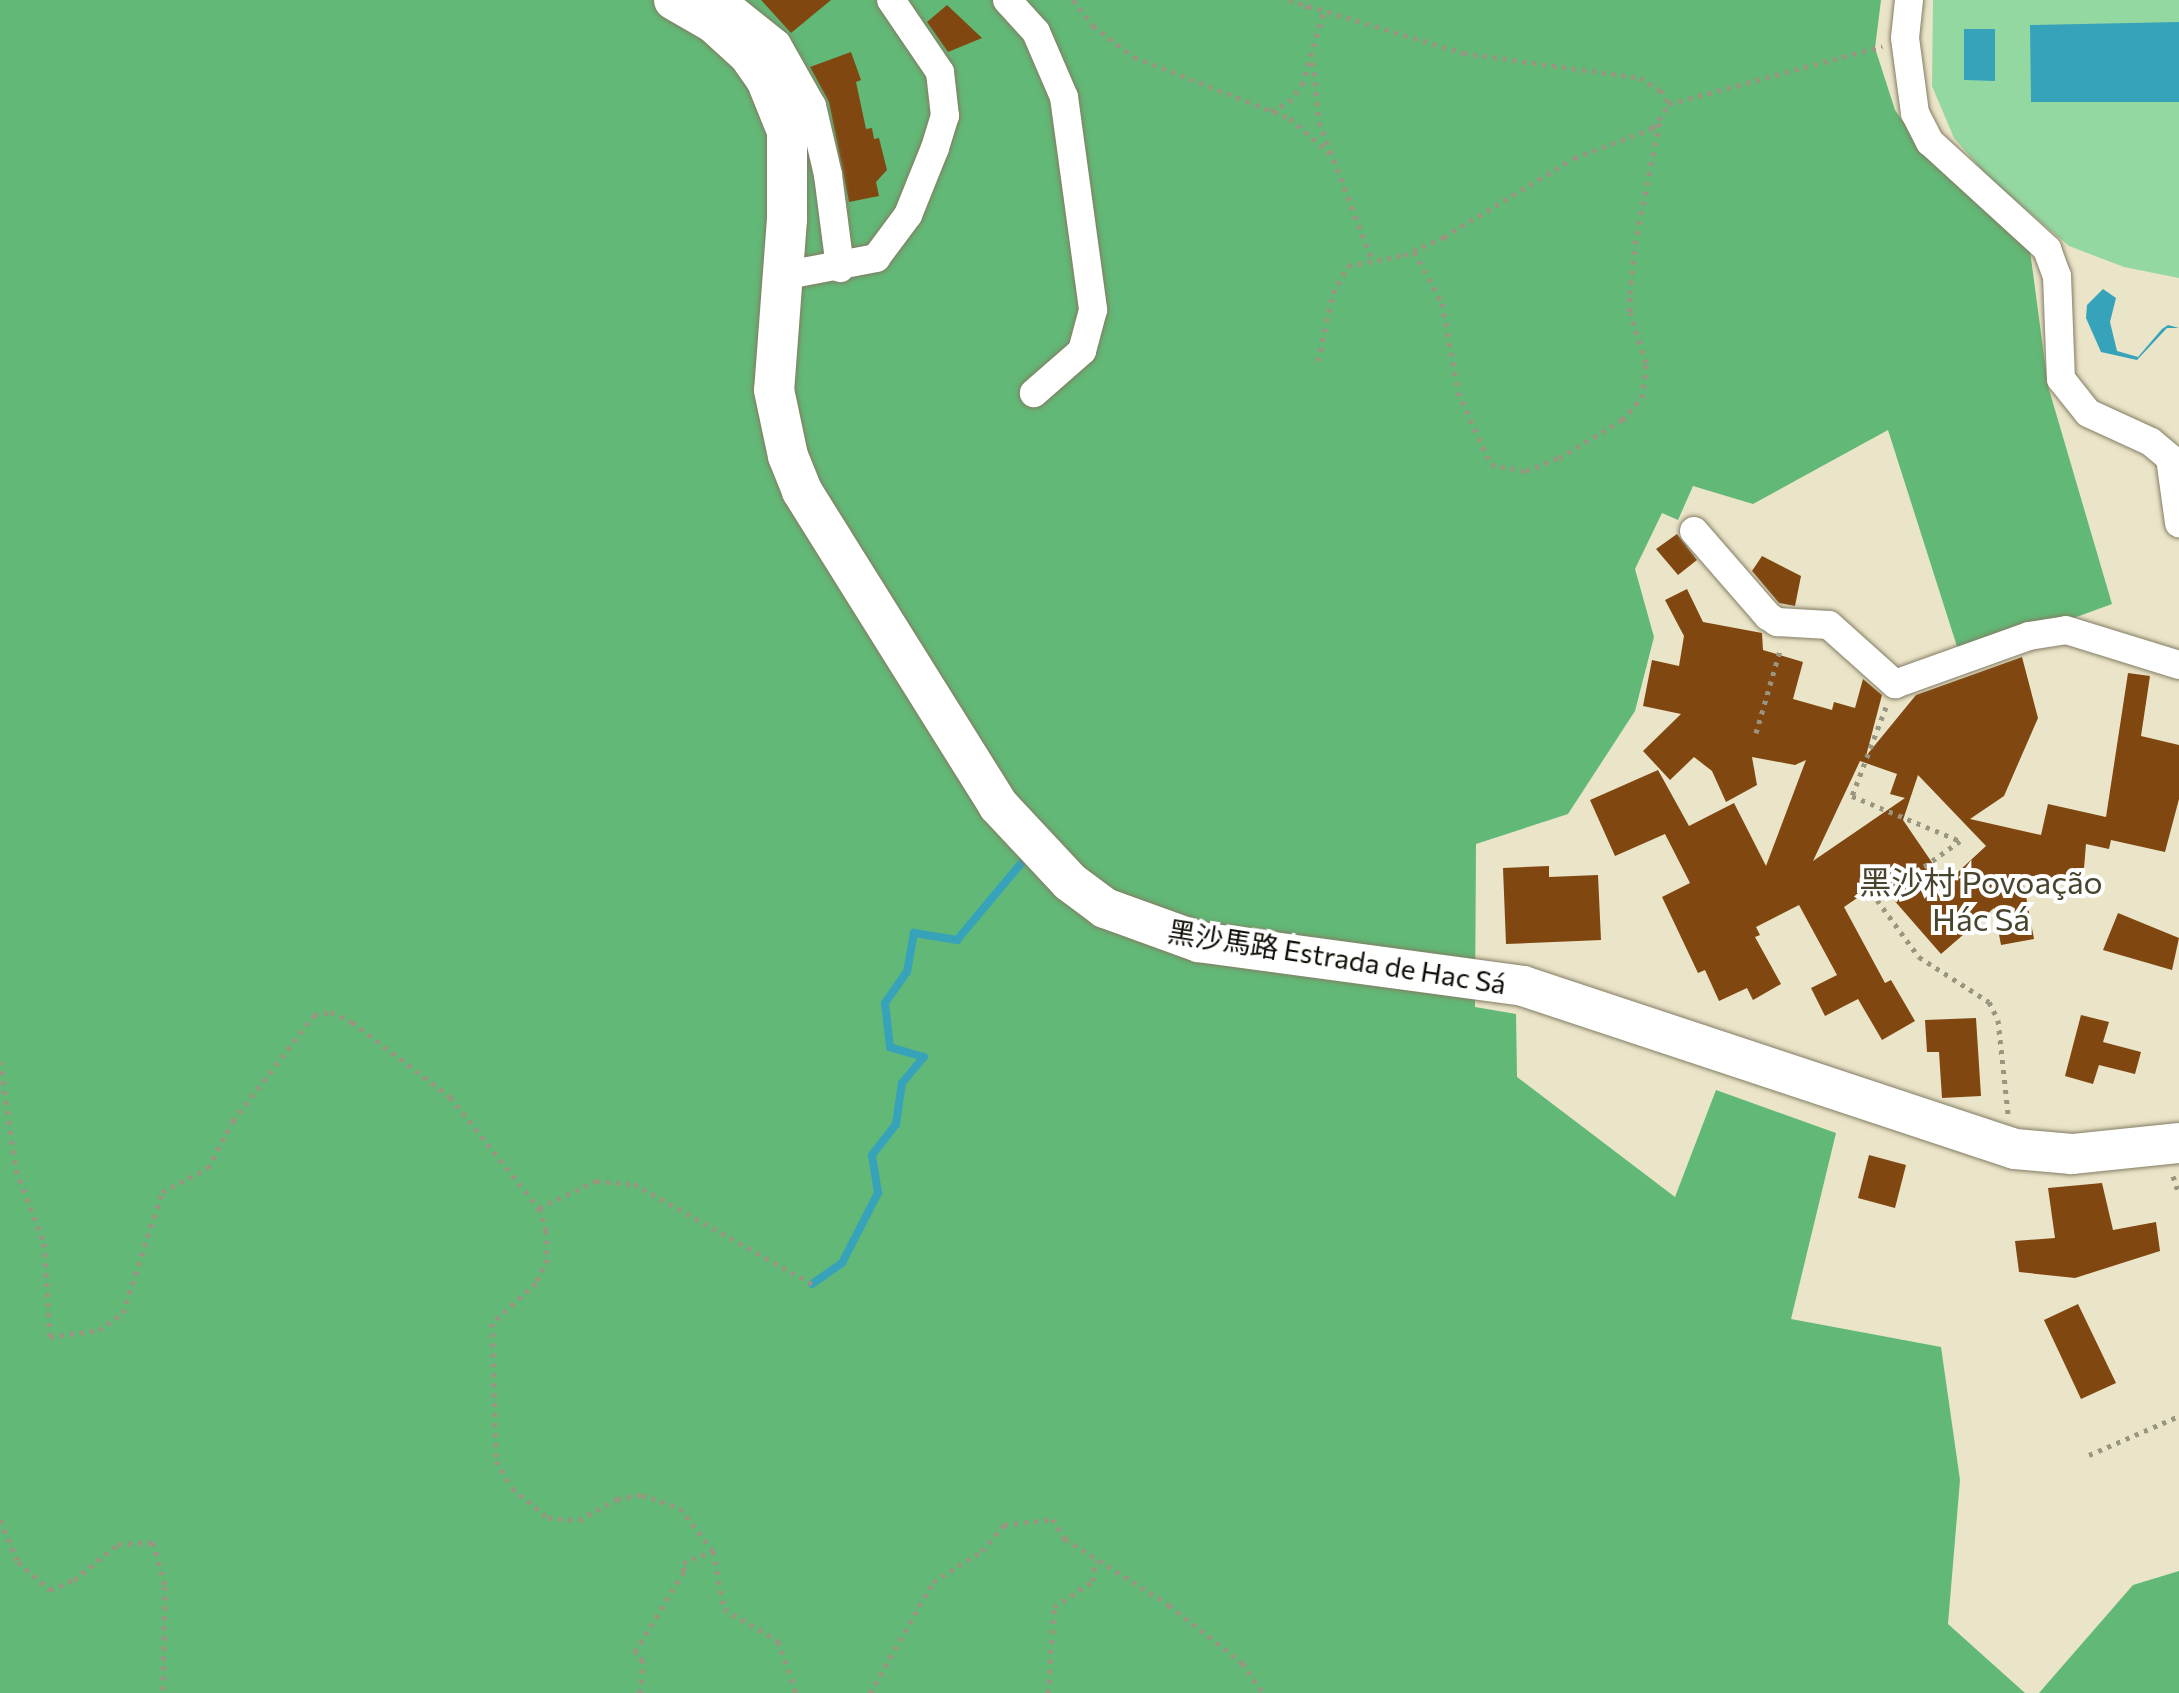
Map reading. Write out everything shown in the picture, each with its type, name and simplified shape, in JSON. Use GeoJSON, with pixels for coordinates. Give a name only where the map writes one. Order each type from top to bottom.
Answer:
{"type":"FeatureCollection","features":[{"type":"Feature","properties":{"kind":"main road","name":"黑沙馬路 Estrada de Hac Sá"},"geometry":{"type":"LineString","coordinates":[[674,0],[714,23],[749,55],[778,103],[789,151],[774,390],[788,456],[802,491],[998,805],[1044,859],[1105,908],[1199,942],[1523,986],[2015,1149],[2072,1154],[2179,1143]]}},
{"type":"Feature","properties":{"kind":"street"},"geometry":{"type":"LineString","coordinates":[[722,0],[777,44],[812,106],[840,268]]}},
{"type":"Feature","properties":{"kind":"street"},"geometry":{"type":"LineString","coordinates":[[782,276],[840,268],[876,258],[908,215],[945,116],[940,72],[891,0]]}},
{"type":"Feature","properties":{"kind":"street"},"geometry":{"type":"LineString","coordinates":[[1007,0],[1036,32],[1064,97],[1093,310],[1082,351],[1034,393]]}},
{"type":"Feature","properties":{"kind":"street"},"geometry":{"type":"LineString","coordinates":[[1909,0],[1905,38],[1915,113],[1930,142],[2047,249],[2054,261],[2058,357],[2072,398],[2088,413],[2151,442],[2170,458],[2179,523]]}},
{"type":"Feature","properties":{"kind":"street"},"geometry":{"type":"LineString","coordinates":[[1694,531],[1768,616],[1788,623],[1829,625],[1895,684],[2029,636],[2066,630],[2179,665]]}},
{"type":"Feature","properties":{"kind":"path"},"geometry":{"type":"LineString","coordinates":[[1073,0],[1093,26],[1134,57],[1304,127],[1331,155]]}},
{"type":"Feature","properties":{"kind":"path"},"geometry":{"type":"LineString","coordinates":[[1289,0],[1306,9],[1463,53],[1640,78],[1660,90],[1669,104]]}},
{"type":"Feature","properties":{"kind":"path"},"geometry":{"type":"LineString","coordinates":[[1306,9],[1311,0]]}},
{"type":"Feature","properties":{"kind":"path"},"geometry":{"type":"LineString","coordinates":[[1323,14],[1313,62],[1314,102],[1372,260]]}},
{"type":"Feature","properties":{"kind":"path"},"geometry":{"type":"LineString","coordinates":[[1414,252],[1442,303],[1458,392],[1491,465],[1526,471],[1559,458],[1622,420],[1642,398],[1646,363],[1630,312],[1630,294],[1635,244],[1660,120],[1669,104],[1905,38]]}},
{"type":"Feature","properties":{"kind":"path"},"geometry":{"type":"LineString","coordinates":[[1270,112],[1289,102],[1313,62]]}},
{"type":"Feature","properties":{"kind":"path"},"geometry":{"type":"LineString","coordinates":[[1318,361],[1340,279],[1348,266],[1414,252],[1574,158],[1639,135],[1660,120]]}},
{"type":"Feature","properties":{"kind":"path"},"geometry":{"type":"LineString","coordinates":[[1756,733],[1788,623]]}},
{"type":"Feature","properties":{"kind":"path"},"geometry":{"type":"LineString","coordinates":[[1895,684],[1852,796],[1960,841],[1877,900],[1919,957],[1989,1002],[1998,1020],[2009,1122]]}},
{"type":"Feature","properties":{"kind":"path"},"geometry":{"type":"LineString","coordinates":[[0,1061],[16,1170],[44,1243],[50,1337],[99,1330],[123,1313],[162,1192],[208,1168],[233,1121],[314,1015],[331,1012],[352,1022],[450,1097],[539,1208],[547,1259],[536,1283],[492,1323],[496,1461],[512,1488],[548,1518],[579,1520],[617,1499],[642,1495],[680,1508],[713,1551],[724,1609],[778,1641],[796,1693]]}},
{"type":"Feature","properties":{"kind":"path"},"geometry":{"type":"LineString","coordinates":[[539,1208],[596,1181],[634,1184],[812,1284]]}},
{"type":"Feature","properties":{"kind":"path"},"geometry":{"type":"LineString","coordinates":[[2089,1455],[2179,1416]]}},
{"type":"Feature","properties":{"kind":"path"},"geometry":{"type":"LineString","coordinates":[[870,1693],[933,1582],[982,1551],[1004,1525],[1052,1519],[1065,1539],[1169,1605],[1242,1663],[1263,1693]]}},
{"type":"Feature","properties":{"kind":"path"},"geometry":{"type":"LineString","coordinates":[[0,1520],[18,1562],[50,1590],[74,1580],[118,1544],[153,1542],[165,1586],[163,1693]]}},
{"type":"Feature","properties":{"kind":"path"},"geometry":{"type":"LineString","coordinates":[[640,1693],[643,1661],[635,1652],[684,1571],[683,1563],[713,1551]]}},
{"type":"Feature","properties":{"kind":"path"},"geometry":{"type":"LineString","coordinates":[[1048,1693],[1054,1607],[1093,1581],[1095,1560]]}},
{"type":"Feature","properties":{"kind":"green space"},"geometry":{"type":"Polygon","coordinates":[[[0,0],[1881,0],[1875,48],[1895,110],[1919,145],[2029,243],[2048,386],[2112,604],[1961,659],[1888,430],[1753,504],[1693,486],[1678,520],[1662,513],[1635,569],[1654,637],[1635,711],[1568,814],[1476,844],[1475,1007],[1516,1014],[1517,1077],[1675,1197],[1716,1090],[1836,1133],[1791,1319],[1941,1347],[1960,1480],[1948,1624],[2025,1693],[0,1693],[0,0]]]}},
{"type":"Feature","properties":{"kind":"green space"},"geometry":{"type":"Polygon","coordinates":[[[1933,0],[2179,0],[2179,278],[2124,267],[2069,246],[1989,178],[1954,138],[1932,86],[1933,0]]]}},
{"type":"Feature","properties":{"kind":"green space"},"geometry":{"type":"Polygon","coordinates":[[[2179,1571],[2179,1693],[2039,1693],[2133,1585],[2179,1571]]]}},
{"type":"Feature","properties":{"kind":"water"},"geometry":{"type":"Polygon","coordinates":[[[2179,22],[2179,102],[2031,102],[2030,25],[2179,22]]]}},
{"type":"Feature","properties":{"kind":"water"},"geometry":{"type":"Polygon","coordinates":[[[1964,29],[1995,29],[1995,81],[1964,80],[1964,29]]]}},
{"type":"Feature","properties":{"kind":"water"},"geometry":{"type":"Polygon","coordinates":[[[2103,289],[2116,298],[2110,322],[2117,351],[2138,357],[2162,329],[2168,325],[2179,328],[2167,328],[2137,360],[2101,352],[2086,318],[2087,305],[2103,289]]]}},
{"type":"Feature","properties":{"kind":"building"},"geometry":{"type":"Polygon","coordinates":[[[761,0],[831,0],[791,33],[761,0]]]}},
{"type":"Feature","properties":{"kind":"building"},"geometry":{"type":"Polygon","coordinates":[[[947,5],[982,38],[948,52],[927,22],[947,5]]]}},
{"type":"Feature","properties":{"kind":"building"},"geometry":{"type":"Polygon","coordinates":[[[851,52],[861,80],[856,82],[866,129],[872,128],[874,139],[879,138],[887,170],[876,182],[879,196],[849,202],[829,102],[810,67],[851,52]]]}},
{"type":"Feature","properties":{"kind":"building"},"geometry":{"type":"Polygon","coordinates":[[[1677,534],[1697,560],[1678,575],[1656,549],[1677,534]]]}},
{"type":"Feature","properties":{"kind":"building"},"geometry":{"type":"Polygon","coordinates":[[[1762,556],[1801,576],[1795,606],[1779,603],[1752,571],[1762,556]]]}},
{"type":"Feature","properties":{"kind":"building"},"geometry":{"type":"Polygon","coordinates":[[[1687,589],[1703,622],[1762,633],[1763,650],[1803,662],[1793,699],[1832,710],[1834,702],[1855,708],[1863,679],[1882,695],[1866,756],[1916,695],[2022,657],[2038,718],[2004,796],[1970,819],[2041,835],[2048,804],[2106,817],[2128,673],[2150,676],[2141,736],[2179,745],[2179,799],[2165,852],[2111,840],[2109,849],[2086,844],[2083,881],[2022,875],[2034,939],[2001,945],[1994,908],[1941,954],[1879,883],[1844,907],[1885,983],[1891,980],[1915,1021],[1882,1040],[1858,999],[1825,1016],[1811,988],[1837,975],[1799,905],[1756,927],[1760,935],[1755,937],[1781,984],[1753,1000],[1747,988],[1719,1001],[1705,970],[1698,973],[1662,897],[1690,883],[1665,834],[1615,856],[1590,800],[1658,770],[1689,826],[1734,803],[1766,866],[1806,760],[1795,765],[1752,757],[1757,785],[1726,802],[1712,771],[1694,757],[1670,780],[1643,751],[1681,714],[1643,706],[1652,660],[1679,666],[1684,636],[1665,600],[1687,589]],[[1860,761],[1813,861],[1905,798],[1890,794],[1897,774],[1860,761]],[[1918,775],[1903,820],[1946,883],[1986,846],[1918,775]]]}},
{"type":"Feature","properties":{"kind":"building"},"geometry":{"type":"Polygon","coordinates":[[[1549,866],[1549,877],[1598,875],[1601,940],[1506,944],[1503,868],[1549,866]]]}},
{"type":"Feature","properties":{"kind":"building"},"geometry":{"type":"Polygon","coordinates":[[[2118,913],[2179,938],[2172,970],[2103,950],[2118,913]]]}},
{"type":"Feature","properties":{"kind":"building"},"geometry":{"type":"Polygon","coordinates":[[[2081,1015],[2109,1022],[2103,1042],[2141,1052],[2135,1074],[2099,1065],[2093,1084],[2065,1076],[2081,1015]]]}},
{"type":"Feature","properties":{"kind":"building"},"geometry":{"type":"Polygon","coordinates":[[[1976,1018],[1981,1096],[1942,1098],[1939,1052],[1927,1052],[1925,1020],[1976,1018]]]}},
{"type":"Feature","properties":{"kind":"building"},"geometry":{"type":"Polygon","coordinates":[[[1869,1155],[1906,1165],[1895,1208],[1858,1198],[1869,1155]]]}},
{"type":"Feature","properties":{"kind":"building"},"geometry":{"type":"Polygon","coordinates":[[[2102,1183],[2113,1230],[2156,1222],[2160,1251],[2075,1278],[2019,1272],[2015,1241],[2055,1238],[2048,1188],[2102,1183]]]}},
{"type":"Feature","properties":{"kind":"building"},"geometry":{"type":"Polygon","coordinates":[[[2078,1304],[2116,1383],[2081,1399],[2044,1320],[2078,1304]]]}},
{"type":"Feature","properties":{"kind":"waterway"},"geometry":{"type":"LineString","coordinates":[[812,1284],[842,1263],[878,1193],[872,1155],[896,1124],[902,1083],[924,1057],[890,1047],[885,1003],[907,972],[914,933],[957,940],[1028,855]]}},
{"type":"Feature","properties":{"kind":"district","name":"黑沙村 Povoação Hác Sá"},"geometry":{"type":"Point","coordinates":[1981,900]}}]}
